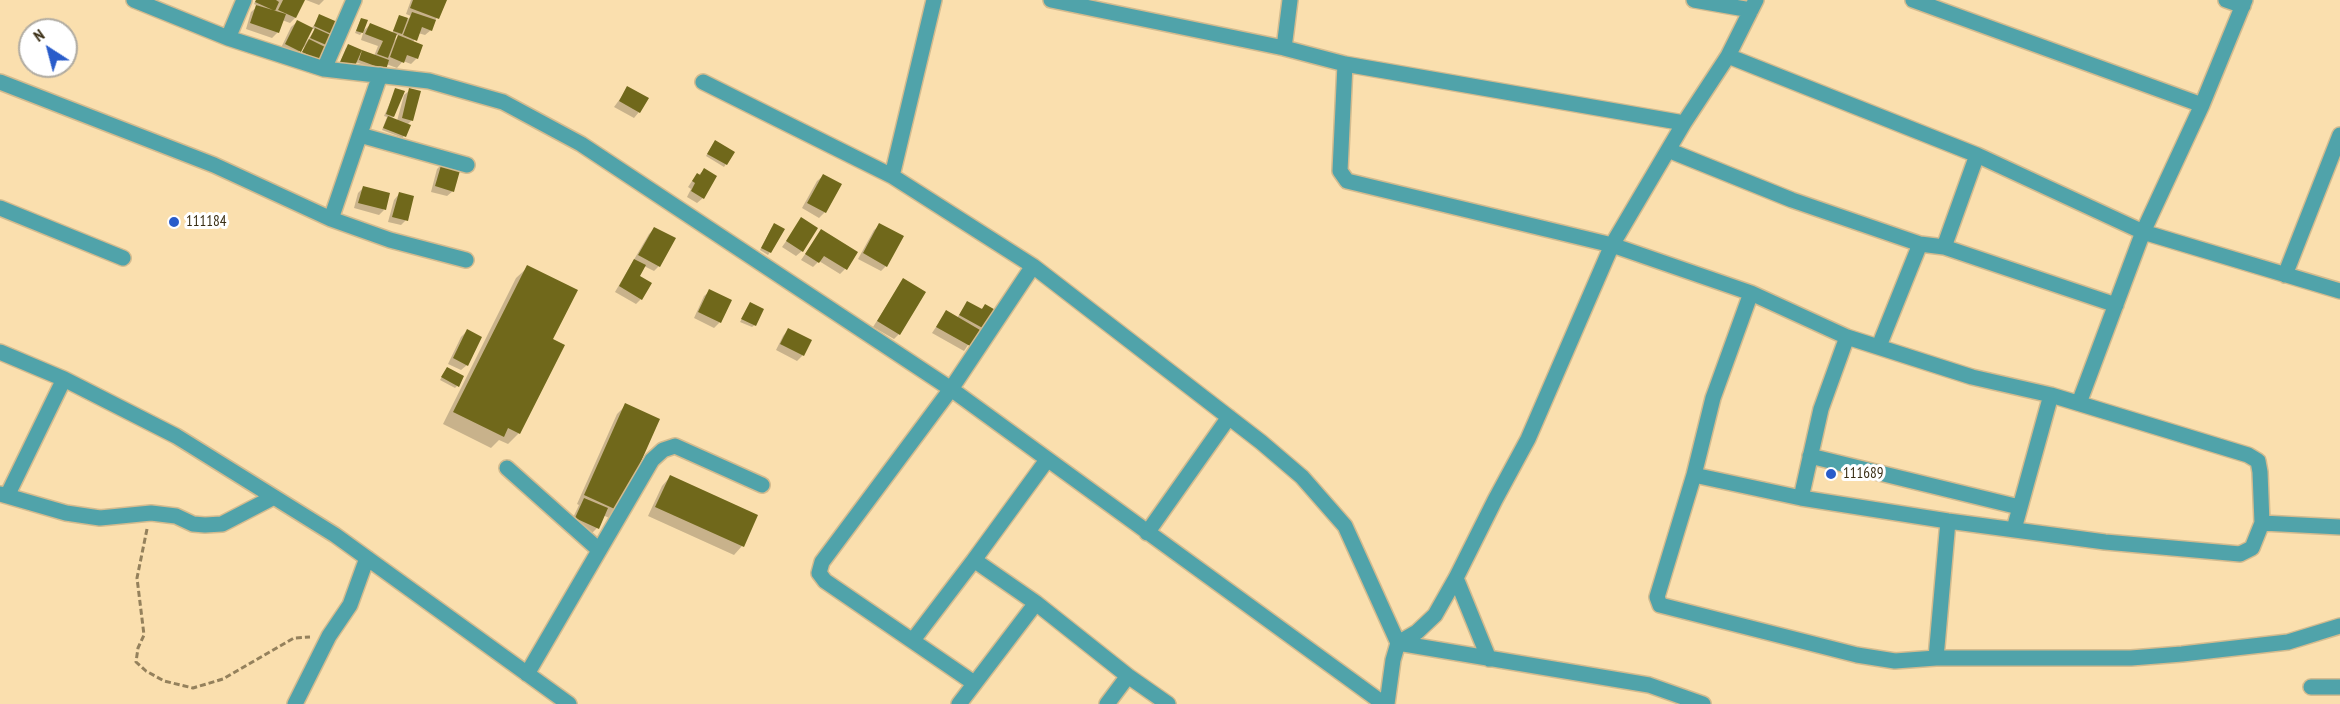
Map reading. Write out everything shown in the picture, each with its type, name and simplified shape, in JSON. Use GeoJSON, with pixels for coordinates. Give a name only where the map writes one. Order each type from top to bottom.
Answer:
{"type":"FeatureCollection","features":[{"type":"Feature","properties":{"kind":"street"},"geometry":{"type":"LineString","coordinates":[[134,0],[228,38],[324,69],[429,81],[503,102],[581,144],[951,389],[1386,704],[1398,644],[1417,632],[1435,615],[1456,578],[1528,440],[1612,245],[1684,123],[1728,56],[1753,5],[1694,0]]}},
{"type":"Feature","properties":{"kind":"street"},"geometry":{"type":"LineString","coordinates":[[228,38],[244,0]]}},
{"type":"Feature","properties":{"kind":"street"},"geometry":{"type":"LineString","coordinates":[[324,69],[354,0]]}},
{"type":"Feature","properties":{"kind":"street"},"geometry":{"type":"LineString","coordinates":[[892,176],[934,0]]}},
{"type":"Feature","properties":{"kind":"street"},"geometry":{"type":"LineString","coordinates":[[1051,0],[1284,48],[1345,64],[1684,123]]}},
{"type":"Feature","properties":{"kind":"street"},"geometry":{"type":"LineString","coordinates":[[1284,48],[1290,0]]}},
{"type":"Feature","properties":{"kind":"street"},"geometry":{"type":"LineString","coordinates":[[1913,0],[2202,105]]}},
{"type":"Feature","properties":{"kind":"street"},"geometry":{"type":"LineString","coordinates":[[2079,403],[2144,232],[2202,105],[2244,3],[2226,0]]}},
{"type":"Feature","properties":{"kind":"street"},"geometry":{"type":"LineString","coordinates":[[1728,56],[1977,155],[2144,232],[2340,291]]}},
{"type":"Feature","properties":{"kind":"street"},"geometry":{"type":"LineString","coordinates":[[1345,64],[1340,171],[1347,181],[1612,245],[1751,293],[1847,337],[1972,377],[2051,395],[2247,454],[2258,461],[2262,523],[2252,548],[2240,554],[2104,542],[1948,521],[1801,498],[1694,475]]}},
{"type":"Feature","properties":{"kind":"street"},"geometry":{"type":"LineString","coordinates":[[331,219],[380,75]]}},
{"type":"Feature","properties":{"kind":"street"},"geometry":{"type":"LineString","coordinates":[[0,82],[214,165],[331,219],[390,240],[466,260]]}},
{"type":"Feature","properties":{"kind":"street"},"geometry":{"type":"LineString","coordinates":[[704,82],[892,176],[1033,266],[1228,417],[1302,477],[1345,526],[1398,644]]}},
{"type":"Feature","properties":{"kind":"street"},"geometry":{"type":"LineString","coordinates":[[360,135],[467,165]]}},
{"type":"Feature","properties":{"kind":"street"},"geometry":{"type":"LineString","coordinates":[[2285,275],[2340,135]]}},
{"type":"Feature","properties":{"kind":"street"},"geometry":{"type":"LineString","coordinates":[[1668,150],[1792,200],[1920,244],[1944,247],[2116,305]]}},
{"type":"Feature","properties":{"kind":"street"},"geometry":{"type":"LineString","coordinates":[[1944,247],[1977,155]]}},
{"type":"Feature","properties":{"kind":"street"},"geometry":{"type":"LineString","coordinates":[[0,208],[123,258]]}},
{"type":"Feature","properties":{"kind":"street"},"geometry":{"type":"LineString","coordinates":[[1879,346],[1920,244]]}},
{"type":"Feature","properties":{"kind":"street"},"geometry":{"type":"LineString","coordinates":[[974,683],[825,581],[819,573],[822,562],[951,389],[1033,266]]}},
{"type":"Feature","properties":{"kind":"street"},"geometry":{"type":"LineString","coordinates":[[1751,293],[1713,398],[1694,475],[1657,597],[1660,605],[1875,660],[1895,662],[1936,658],[2131,658],[2182,654],[2288,642],[2340,626]]}},
{"type":"Feature","properties":{"kind":"street"},"geometry":{"type":"LineString","coordinates":[[1801,498],[1821,409],[1847,337]]}},
{"type":"Feature","properties":{"kind":"street"},"geometry":{"type":"LineString","coordinates":[[0,352],[64,379],[177,436],[367,558],[569,704]]}},
{"type":"Feature","properties":{"kind":"street"},"geometry":{"type":"LineString","coordinates":[[64,379],[4,495],[66,513],[100,518],[151,513],[176,516],[193,524],[205,525],[222,524],[274,497]]}},
{"type":"Feature","properties":{"kind":"street"},"geometry":{"type":"LineString","coordinates":[[2013,529],[2051,395]]}},
{"type":"Feature","properties":{"kind":"street"},"geometry":{"type":"LineString","coordinates":[[1147,533],[1228,417]]}},
{"type":"Feature","properties":{"kind":"street"},"geometry":{"type":"LineString","coordinates":[[527,674],[652,460],[663,450],[675,446],[762,485]]}},
{"type":"Feature","properties":{"kind":"street"},"geometry":{"type":"LineString","coordinates":[[1810,456],[2019,507]]}},
{"type":"Feature","properties":{"kind":"street"},"geometry":{"type":"LineString","coordinates":[[913,640],[1047,460]]}},
{"type":"Feature","properties":{"kind":"street"},"geometry":{"type":"LineString","coordinates":[[507,468],[599,550]]}},
{"type":"Feature","properties":{"kind":"street"},"geometry":{"type":"LineString","coordinates":[[1936,658],[1948,521]]}},
{"type":"Feature","properties":{"kind":"street"},"geometry":{"type":"LineString","coordinates":[[2262,523],[2340,527]]}},
{"type":"Feature","properties":{"kind":"street"},"geometry":{"type":"LineString","coordinates":[[295,704],[329,636],[350,605],[367,558]]}},
{"type":"Feature","properties":{"kind":"street"},"geometry":{"type":"LineString","coordinates":[[974,560],[1036,603],[1128,676],[1168,704]]}},
{"type":"Feature","properties":{"kind":"street"},"geometry":{"type":"LineString","coordinates":[[1456,578],[1489,659]]}},
{"type":"Feature","properties":{"kind":"street"},"geometry":{"type":"LineString","coordinates":[[959,704],[1036,603]]}},
{"type":"Feature","properties":{"kind":"street"},"geometry":{"type":"LineString","coordinates":[[1398,644],[1649,685],[1703,704]]}},
{"type":"Feature","properties":{"kind":"street"},"geometry":{"type":"LineString","coordinates":[[1107,704],[1128,676]]}},
{"type":"Feature","properties":{"kind":"street"},"geometry":{"type":"LineString","coordinates":[[2311,687],[2340,687]]}},
{"type":"Feature","properties":{"kind":"path"},"geometry":{"type":"LineString","coordinates":[[151,513],[137,578],[144,634],[138,648],[136,662],[146,671],[164,681],[193,688],[223,679],[294,638],[329,636]]}},
{"type":"Feature","properties":{"kind":"building"},"geometry":{"type":"Polygon","coordinates":[[[256,0],[279,2],[275,11],[255,2],[256,0]]]}},
{"type":"Feature","properties":{"kind":"building"},"geometry":{"type":"Polygon","coordinates":[[[283,0],[305,0],[296,18],[278,10],[283,0]]]}},
{"type":"Feature","properties":{"kind":"building"},"geometry":{"type":"Polygon","coordinates":[[[413,0],[447,0],[439,19],[410,8],[413,0]]]}},
{"type":"Feature","properties":{"kind":"building"},"geometry":{"type":"Polygon","coordinates":[[[256,5],[286,14],[279,33],[250,23],[256,5]]]}},
{"type":"Feature","properties":{"kind":"building"},"geometry":{"type":"Polygon","coordinates":[[[412,12],[436,20],[432,31],[422,27],[417,41],[403,35],[412,12]]]}},
{"type":"Feature","properties":{"kind":"building"},"geometry":{"type":"Polygon","coordinates":[[[319,14],[342,24],[336,36],[314,26],[319,14]]]}},
{"type":"Feature","properties":{"kind":"building"},"geometry":{"type":"Polygon","coordinates":[[[399,15],[408,18],[402,34],[393,31],[399,15]]]}},
{"type":"Feature","properties":{"kind":"building"},"geometry":{"type":"Polygon","coordinates":[[[361,18],[368,20],[363,33],[356,31],[361,18]]]}},
{"type":"Feature","properties":{"kind":"building"},"geometry":{"type":"Polygon","coordinates":[[[297,20],[313,28],[301,52],[285,44],[297,20]]]}},
{"type":"Feature","properties":{"kind":"building"},"geometry":{"type":"Polygon","coordinates":[[[370,23],[397,34],[388,58],[377,54],[383,41],[365,34],[370,23]]]}},
{"type":"Feature","properties":{"kind":"building"},"geometry":{"type":"Polygon","coordinates":[[[315,28],[335,37],[331,47],[310,38],[315,28]]]}},
{"type":"Feature","properties":{"kind":"building"},"geometry":{"type":"Polygon","coordinates":[[[398,35],[423,45],[418,59],[407,55],[404,63],[390,57],[398,35]]]}},
{"type":"Feature","properties":{"kind":"building"},"geometry":{"type":"Polygon","coordinates":[[[309,39],[329,49],[323,62],[302,52],[309,39]]]}},
{"type":"Feature","properties":{"kind":"building"},"geometry":{"type":"Polygon","coordinates":[[[348,44],[362,50],[354,68],[340,62],[348,44]]]}},
{"type":"Feature","properties":{"kind":"building"},"geometry":{"type":"Polygon","coordinates":[[[362,50],[389,60],[386,70],[359,60],[362,50]]]}},
{"type":"Feature","properties":{"kind":"building"},"geometry":{"type":"Polygon","coordinates":[[[627,86],[649,98],[640,113],[619,101],[627,86]]]}},
{"type":"Feature","properties":{"kind":"building"},"geometry":{"type":"Polygon","coordinates":[[[395,88],[405,91],[394,117],[386,114],[395,88]]]}},
{"type":"Feature","properties":{"kind":"building"},"geometry":{"type":"Polygon","coordinates":[[[409,88],[421,91],[413,121],[402,118],[409,88]]]}},
{"type":"Feature","properties":{"kind":"building"},"geometry":{"type":"Polygon","coordinates":[[[388,116],[411,125],[406,137],[383,128],[388,116]]]}},
{"type":"Feature","properties":{"kind":"building"},"geometry":{"type":"Polygon","coordinates":[[[715,140],[735,152],[727,165],[707,154],[715,140]]]}},
{"type":"Feature","properties":{"kind":"building"},"geometry":{"type":"Polygon","coordinates":[[[442,162],[461,167],[454,192],[435,186],[442,162]]]}},
{"type":"Feature","properties":{"kind":"building"},"geometry":{"type":"Polygon","coordinates":[[[704,168],[717,176],[704,199],[691,191],[695,183],[692,181],[697,173],[700,175],[704,168]]]}},
{"type":"Feature","properties":{"kind":"building"},"geometry":{"type":"Polygon","coordinates":[[[823,174],[842,184],[826,213],[807,203],[823,174]]]}},
{"type":"Feature","properties":{"kind":"building"},"geometry":{"type":"Polygon","coordinates":[[[363,186],[390,193],[386,210],[358,203],[363,186]]]}},
{"type":"Feature","properties":{"kind":"building"},"geometry":{"type":"Polygon","coordinates":[[[399,192],[414,196],[408,221],[392,217],[399,192]]]}},
{"type":"Feature","properties":{"kind":"building"},"geometry":{"type":"Polygon","coordinates":[[[801,217],[818,228],[803,252],[786,241],[801,217]]]}},
{"type":"Feature","properties":{"kind":"building"},"geometry":{"type":"Polygon","coordinates":[[[774,223],[785,229],[771,253],[761,248],[774,223]]]}},
{"type":"Feature","properties":{"kind":"building"},"geometry":{"type":"Polygon","coordinates":[[[879,223],[904,236],[887,267],[863,253],[879,223]]]}},
{"type":"Feature","properties":{"kind":"building"},"geometry":{"type":"Polygon","coordinates":[[[654,227],[676,238],[660,267],[638,255],[654,227]]]}},
{"type":"Feature","properties":{"kind":"building"},"geometry":{"type":"Polygon","coordinates":[[[821,229],[858,252],[847,270],[824,256],[819,263],[805,254],[821,229]]]}},
{"type":"Feature","properties":{"kind":"building"},"geometry":{"type":"Polygon","coordinates":[[[634,259],[646,265],[640,276],[652,283],[642,300],[619,286],[634,259]]]}},
{"type":"Feature","properties":{"kind":"building"},"geometry":{"type":"Polygon","coordinates":[[[527,265],[578,290],[553,339],[565,345],[520,434],[508,428],[504,437],[453,412],[527,265]]]}},
{"type":"Feature","properties":{"kind":"building"},"geometry":{"type":"Polygon","coordinates":[[[903,278],[926,292],[900,335],[877,321],[903,278]]]}},
{"type":"Feature","properties":{"kind":"building"},"geometry":{"type":"Polygon","coordinates":[[[709,289],[732,300],[721,323],[698,312],[709,289]]]}},
{"type":"Feature","properties":{"kind":"building"},"geometry":{"type":"Polygon","coordinates":[[[967,301],[982,309],[985,304],[999,312],[988,331],[959,315],[967,301]]]}},
{"type":"Feature","properties":{"kind":"building"},"geometry":{"type":"Polygon","coordinates":[[[750,302],[764,309],[756,326],[741,319],[750,302]]]}},
{"type":"Feature","properties":{"kind":"building"},"geometry":{"type":"Polygon","coordinates":[[[946,310],[980,330],[970,346],[936,327],[946,310]]]}},
{"type":"Feature","properties":{"kind":"building"},"geometry":{"type":"Polygon","coordinates":[[[788,328],[812,340],[804,356],[780,344],[788,328]]]}},
{"type":"Feature","properties":{"kind":"building"},"geometry":{"type":"Polygon","coordinates":[[[467,329],[482,337],[468,366],[453,358],[467,329]]]}},
{"type":"Feature","properties":{"kind":"building"},"geometry":{"type":"Polygon","coordinates":[[[447,367],[464,376],[459,387],[441,377],[447,367]]]}},
{"type":"Feature","properties":{"kind":"building"},"geometry":{"type":"Polygon","coordinates":[[[625,403],[660,419],[619,511],[584,495],[625,403]]]}},
{"type":"Feature","properties":{"kind":"building"},"geometry":{"type":"Polygon","coordinates":[[[670,475],[758,515],[744,547],[655,507],[670,475]]]}},
{"type":"Feature","properties":{"kind":"building"},"geometry":{"type":"Polygon","coordinates":[[[584,498],[608,508],[599,529],[575,518],[584,498]]]}},
{"type":"Feature","properties":{"kind":"place","name":"111184"},"geometry":{"type":"Point","coordinates":[174,222]}},
{"type":"Feature","properties":{"kind":"place","name":"111689"},"geometry":{"type":"Point","coordinates":[1831,474]}}]}
